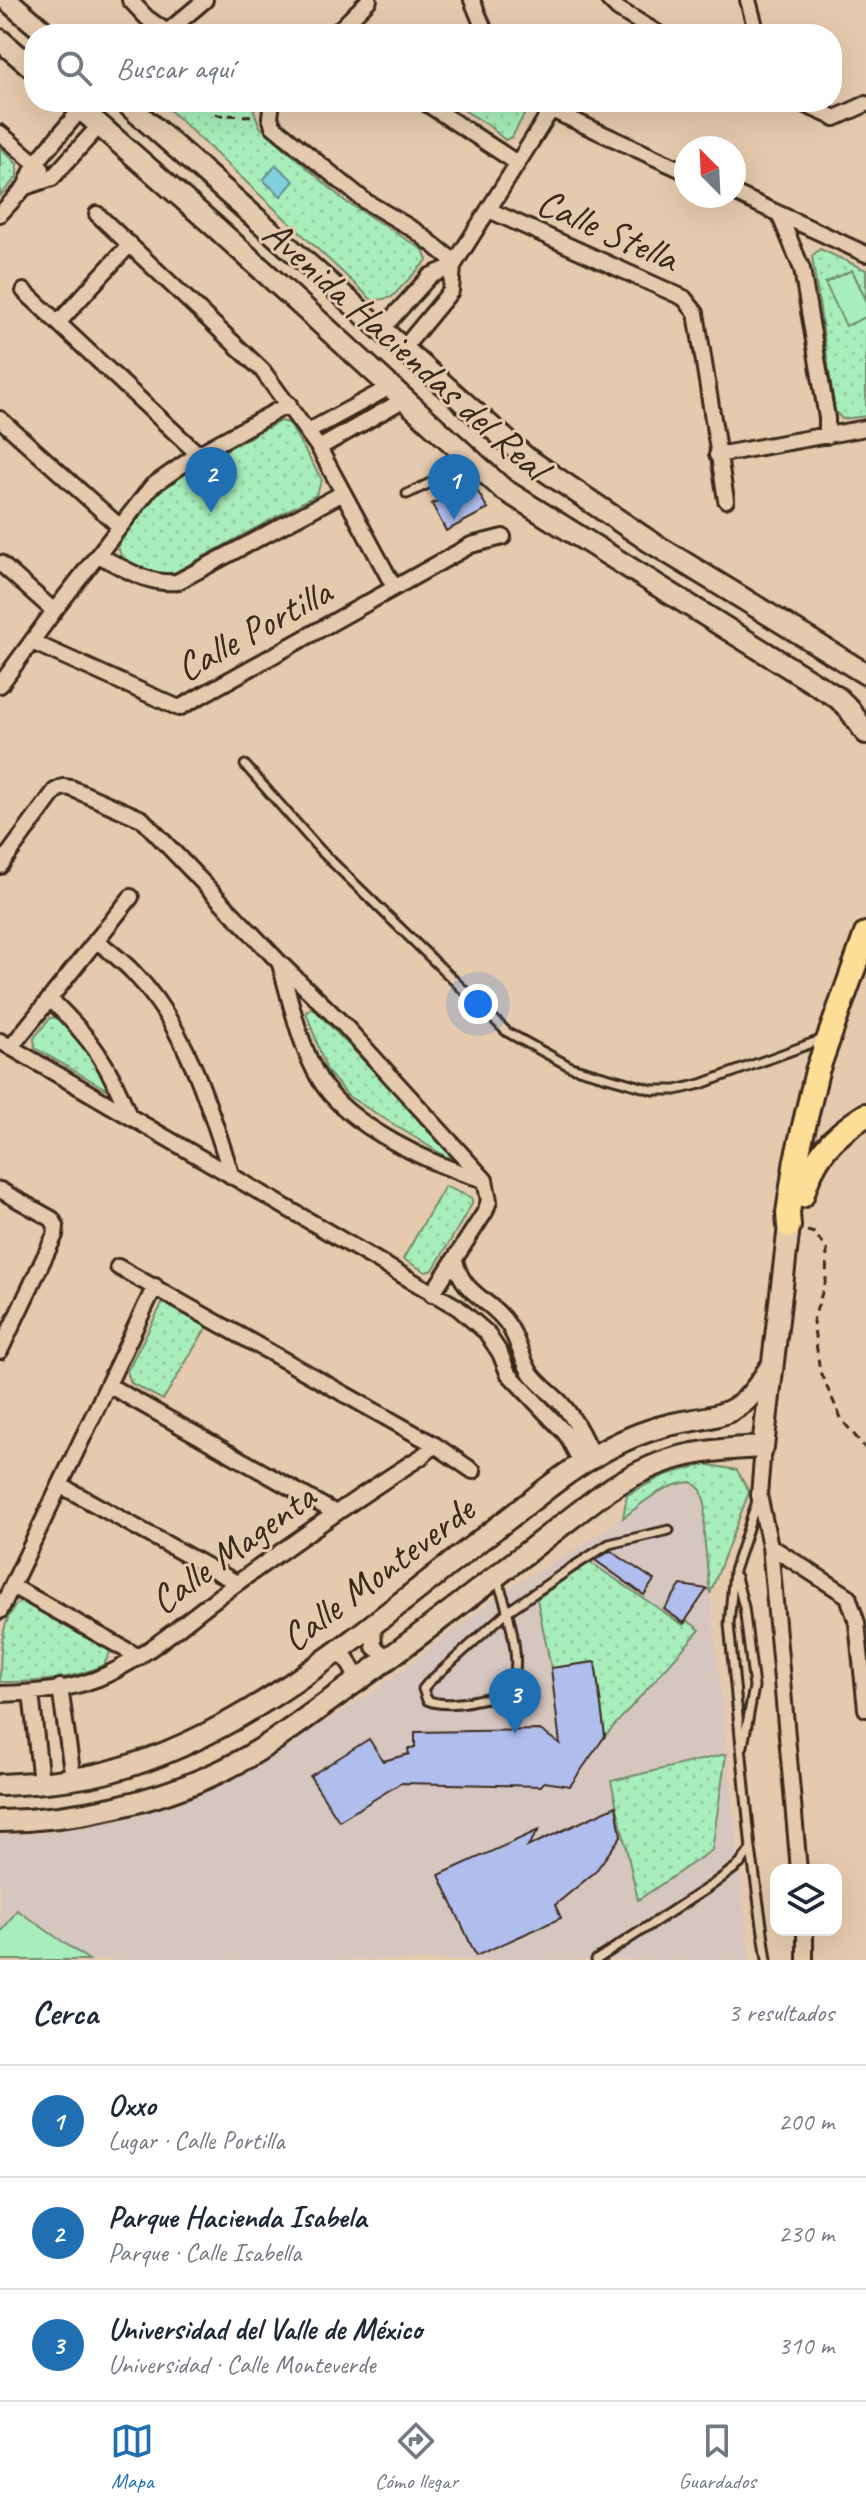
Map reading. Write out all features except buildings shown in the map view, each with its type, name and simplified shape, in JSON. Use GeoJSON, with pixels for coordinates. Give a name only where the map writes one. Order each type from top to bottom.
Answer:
{"type":"FeatureCollection","features":[{"type":"Feature","properties":{"kind":"main road"},"geometry":{"type":"LineString","coordinates":[[7,0],[35,24]]}},
{"type":"Feature","properties":{"kind":"main road"},"geometry":{"type":"LineString","coordinates":[[0,40],[24,60]]}},
{"type":"Feature","properties":{"kind":"main road","name":"Avenida Haciendas del Real"},"geometry":{"type":"LineString","coordinates":[[84,112],[213,225],[472,463],[520,501],[838,698],[866,733]]}},
{"type":"Feature","properties":{"kind":"main road","name":"Avenida Haciendas del Real"},"geometry":{"type":"LineString","coordinates":[[137,112],[525,457],[649,541],[866,674]]}},
{"type":"Feature","properties":{"kind":"main road"},"geometry":{"type":"LineString","coordinates":[[213,225],[237,199]]}},
{"type":"Feature","properties":{"kind":"main road"},"geometry":{"type":"LineString","coordinates":[[631,569],[649,541]]}},
{"type":"Feature","properties":{"kind":"main road"},"geometry":{"type":"LineString","coordinates":[[763,1447],[796,1160],[817,1071],[866,934]]}},
{"type":"Feature","properties":{"kind":"main road"},"geometry":{"type":"LineString","coordinates":[[789,1226],[797,1214],[814,1162],[844,1130],[866,1115]]}},
{"type":"Feature","properties":{"kind":"main road","name":"Calle Monteverde"},"geometry":{"type":"LineString","coordinates":[[0,1785],[107,1772],[177,1748],[266,1701],[373,1624],[588,1460],[637,1435],[727,1413],[750,1396],[770,1368]]}},
{"type":"Feature","properties":{"kind":"main road","name":"Calle Monteverde"},"geometry":{"type":"LineString","coordinates":[[0,1821],[37,1820],[114,1807],[163,1794],[224,1770],[267,1745],[393,1655],[634,1473],[664,1460],[695,1453],[763,1447]]}},
{"type":"Feature","properties":{"kind":"street"},"geometry":{"type":"LineString","coordinates":[[130,0],[153,24]]}},
{"type":"Feature","properties":{"kind":"street"},"geometry":{"type":"LineString","coordinates":[[345,24],[369,0]]}},
{"type":"Feature","properties":{"kind":"street"},"geometry":{"type":"LineString","coordinates":[[472,0],[482,24]]}},
{"type":"Feature","properties":{"kind":"street"},"geometry":{"type":"LineString","coordinates":[[609,0],[643,24]]}},
{"type":"Feature","properties":{"kind":"street"},"geometry":{"type":"LineString","coordinates":[[748,0],[754,24]]}},
{"type":"Feature","properties":{"kind":"street"},"geometry":{"type":"LineString","coordinates":[[174,24],[200,2]]}},
{"type":"Feature","properties":{"kind":"street"},"geometry":{"type":"LineString","coordinates":[[822,112],[835,118],[866,104]]}},
{"type":"Feature","properties":{"kind":"street"},"geometry":{"type":"LineString","coordinates":[[0,214],[25,187],[35,164],[72,112]]}},
{"type":"Feature","properties":{"kind":"street"},"geometry":{"type":"LineString","coordinates":[[271,112],[273,126],[365,201],[416,231],[454,264]]}},
{"type":"Feature","properties":{"kind":"street"},"geometry":{"type":"LineString","coordinates":[[439,112],[517,163]]}},
{"type":"Feature","properties":{"kind":"street","name":"Calle Stella"},"geometry":{"type":"LineString","coordinates":[[403,349],[451,291],[454,264],[550,112]]}},
{"type":"Feature","properties":{"kind":"street"},"geometry":{"type":"LineString","coordinates":[[555,112],[674,166]]}},
{"type":"Feature","properties":{"kind":"street"},"geometry":{"type":"LineString","coordinates":[[25,187],[52,178],[99,126]]}},
{"type":"Feature","properties":{"kind":"street"},"geometry":{"type":"LineString","coordinates":[[0,133],[52,178]]}},
{"type":"Feature","properties":{"kind":"street"},"geometry":{"type":"LineString","coordinates":[[746,199],[866,254]]}},
{"type":"Feature","properties":{"kind":"street","name":"Calle Stella"},"geometry":{"type":"LineString","coordinates":[[489,210],[684,298],[692,305],[696,313],[726,500]]}},
{"type":"Feature","properties":{"kind":"street"},"geometry":{"type":"LineString","coordinates":[[97,214],[250,356],[289,404],[319,448],[394,587]]}},
{"type":"Feature","properties":{"kind":"street"},"geometry":{"type":"LineString","coordinates":[[779,214],[802,269],[827,418],[827,436]]}},
{"type":"Feature","properties":{"kind":"street"},"geometry":{"type":"LineString","coordinates":[[59,322],[130,244]]}},
{"type":"Feature","properties":{"kind":"street","name":"Calle Stella"},"geometry":{"type":"LineString","coordinates":[[381,330],[430,276],[454,264]]}},
{"type":"Feature","properties":{"kind":"street"},"geometry":{"type":"LineString","coordinates":[[24,291],[198,454]]}},
{"type":"Feature","properties":{"kind":"street"},"geometry":{"type":"LineString","coordinates":[[412,296],[433,313]]}},
{"type":"Feature","properties":{"kind":"street"},"geometry":{"type":"LineString","coordinates":[[309,431],[361,405],[397,393]]}},
{"type":"Feature","properties":{"kind":"street"},"geometry":{"type":"LineString","coordinates":[[319,448],[370,419],[397,393]]}},
{"type":"Feature","properties":{"kind":"street"},"geometry":{"type":"LineString","coordinates":[[0,685],[152,486],[198,454],[289,404]]}},
{"type":"Feature","properties":{"kind":"street"},"geometry":{"type":"LineString","coordinates":[[361,405],[370,419]]}},
{"type":"Feature","properties":{"kind":"street"},"geometry":{"type":"LineString","coordinates":[[0,419],[119,526]]}},
{"type":"Feature","properties":{"kind":"street"},"geometry":{"type":"LineString","coordinates":[[717,455],[866,428]]}},
{"type":"Feature","properties":{"kind":"street"},"geometry":{"type":"LineString","coordinates":[[98,555],[160,584],[177,582],[343,493]]}},
{"type":"Feature","properties":{"kind":"street","name":"Calle Portilla"},"geometry":{"type":"LineString","coordinates":[[32,642],[179,708],[471,545],[503,537]]}},
{"type":"Feature","properties":{"kind":"street"},"geometry":{"type":"LineString","coordinates":[[0,563],[54,611]]}},
{"type":"Feature","properties":{"kind":"street"},"geometry":{"type":"LineString","coordinates":[[0,866],[55,791],[63,787],[142,819],[344,1025],[485,1180],[489,1201],[432,1294]]}},
{"type":"Feature","properties":{"kind":"street"},"geometry":{"type":"LineString","coordinates":[[131,897],[50,999],[6,1044],[457,1307],[486,1332],[500,1353],[508,1373],[588,1460]]}},
{"type":"Feature","properties":{"kind":"street"},"geometry":{"type":"LineString","coordinates":[[96,940],[134,972],[169,1018],[191,1057],[232,1177]]}},
{"type":"Feature","properties":{"kind":"street"},"geometry":{"type":"LineString","coordinates":[[280,963],[318,1078],[332,1098],[350,1115],[398,1142],[453,1171],[485,1180]]}},
{"type":"Feature","properties":{"kind":"street"},"geometry":{"type":"LineString","coordinates":[[50,999],[80,1027],[98,1051],[115,1080],[129,1116]]}},
{"type":"Feature","properties":{"kind":"street"},"geometry":{"type":"LineString","coordinates":[[0,1190],[52,1219],[56,1226],[55,1235],[5,1327],[0,1351]]}},
{"type":"Feature","properties":{"kind":"street"},"geometry":{"type":"LineString","coordinates":[[455,1260],[458,1274],[465,1285],[510,1327],[522,1359],[533,1376],[575,1421],[588,1460]]}},
{"type":"Feature","properties":{"kind":"street"},"geometry":{"type":"LineString","coordinates":[[118,1267],[435,1445],[473,1471]]}},
{"type":"Feature","properties":{"kind":"street"},"geometry":{"type":"LineString","coordinates":[[0,1611],[155,1286]]}},
{"type":"Feature","properties":{"kind":"street"},"geometry":{"type":"LineString","coordinates":[[108,1385],[334,1512]]}},
{"type":"Feature","properties":{"kind":"street","name":"Calle Magenta"},"geometry":{"type":"LineString","coordinates":[[0,1694],[31,1693],[86,1683],[139,1657],[334,1512],[435,1445]]}},
{"type":"Feature","properties":{"kind":"street"},"geometry":{"type":"LineString","coordinates":[[763,1447],[759,1495],[770,1546],[798,1864]]}},
{"type":"Feature","properties":{"kind":"street"},"geometry":{"type":"LineString","coordinates":[[60,1485],[237,1583]]}},
{"type":"Feature","properties":{"kind":"street"},"geometry":{"type":"LineString","coordinates":[[770,1546],[848,1596],[857,1623],[866,1709]]}},
{"type":"Feature","properties":{"kind":"street"},"geometry":{"type":"LineString","coordinates":[[12,1586],[139,1657]]}},
{"type":"Feature","properties":{"kind":"street"},"geometry":{"type":"LineString","coordinates":[[373,1624],[374,1647],[383,1654],[393,1655]]}},
{"type":"Feature","properties":{"kind":"street"},"geometry":{"type":"LineString","coordinates":[[333,1653],[347,1659],[358,1680]]}},
{"type":"Feature","properties":{"kind":"street"},"geometry":{"type":"LineString","coordinates":[[60,1687],[73,1778]]}},
{"type":"Feature","properties":{"kind":"street"},"geometry":{"type":"LineString","coordinates":[[31,1693],[41,1782]]}},
{"type":"Feature","properties":{"kind":"street"},"geometry":{"type":"LineString","coordinates":[[805,1936],[805,1960]]}},
{"type":"Feature","properties":{"kind":"lane"},"geometry":{"type":"LineString","coordinates":[[407,494],[472,463]]}},
{"type":"Feature","properties":{"kind":"lane"},"geometry":{"type":"LineString","coordinates":[[245,765],[320,850],[507,1032],[571,1067],[653,1090],[676,1090],[701,1084],[829,1037]]}},
{"type":"Feature","properties":{"kind":"lane"},"geometry":{"type":"LineString","coordinates":[[759,1495],[734,1571],[729,1635],[751,1849],[767,1960]]}},
{"type":"Feature","properties":{"kind":"lane"},"geometry":{"type":"LineString","coordinates":[[495,1577],[508,1611],[514,1675],[509,1687],[497,1695],[467,1702],[433,1703],[427,1700],[423,1689],[428,1683],[508,1611],[609,1544],[669,1530]]}},
{"type":"Feature","properties":{"kind":"lane"},"geometry":{"type":"LineString","coordinates":[[734,1571],[744,1607],[754,1687],[742,1751]]}},
{"type":"Feature","properties":{"kind":"lane"},"geometry":{"type":"LineString","coordinates":[[596,1960],[712,1885],[740,1864],[751,1849]]}},
{"type":"Feature","properties":{"kind":"path"},"geometry":{"type":"LineString","coordinates":[[213,112],[218,115],[244,112]]}},
{"type":"Feature","properties":{"kind":"path"},"geometry":{"type":"LineString","coordinates":[[789,1226],[815,1233],[827,1251],[826,1280],[813,1321],[820,1372],[842,1420],[866,1449]]}},
{"type":"Feature","properties":{"kind":"shaded area"},"geometry":{"type":"Polygon","coordinates":[[[692,1481],[701,1490],[705,1503],[704,1535],[750,1960],[0,1960],[0,1835],[46,1833],[133,1818],[238,1776],[373,1692],[513,1585],[579,1548],[655,1493],[677,1483],[692,1481]]]}},
{"type":"Feature","properties":{"kind":"green space"},"geometry":{"type":"Polygon","coordinates":[[[172,112],[254,112],[260,127],[345,201],[423,250],[427,260],[392,297],[373,301],[172,112]]]}},
{"type":"Feature","properties":{"kind":"green space"},"geometry":{"type":"Polygon","coordinates":[[[467,112],[525,113],[512,137],[505,140],[467,112]]]}},
{"type":"Feature","properties":{"kind":"green space"},"geometry":{"type":"Polygon","coordinates":[[[0,147],[17,164],[17,177],[0,196],[0,147]]]}},
{"type":"Feature","properties":{"kind":"green space"},"geometry":{"type":"Polygon","coordinates":[[[820,249],[866,270],[866,416],[842,419],[835,411],[812,256],[820,249]]]}},
{"type":"Feature","properties":{"kind":"green space"},"geometry":{"type":"Polygon","coordinates":[[[852,270],[866,300],[866,317],[846,326],[825,283],[852,270]]]}},
{"type":"Feature","properties":{"kind":"green space"},"geometry":{"type":"Polygon","coordinates":[[[280,421],[289,423],[322,480],[316,495],[170,575],[123,560],[118,547],[125,530],[166,482],[280,421]]]}},
{"type":"Feature","properties":{"kind":"green space"},"geometry":{"type":"Polygon","coordinates":[[[312,1007],[452,1153],[448,1158],[348,1096],[327,1071],[306,1012],[312,1007]]]}},
{"type":"Feature","properties":{"kind":"green space"},"geometry":{"type":"Polygon","coordinates":[[[59,1017],[87,1044],[110,1082],[106,1089],[35,1048],[34,1038],[50,1018],[59,1017]]]}},
{"type":"Feature","properties":{"kind":"green space"},"geometry":{"type":"Polygon","coordinates":[[[445,1186],[472,1198],[472,1204],[433,1270],[426,1272],[403,1259],[445,1186]]]}},
{"type":"Feature","properties":{"kind":"green space"},"geometry":{"type":"Polygon","coordinates":[[[170,1301],[209,1323],[163,1400],[131,1383],[127,1371],[162,1304],[170,1301]]]}},
{"type":"Feature","properties":{"kind":"green space"},"geometry":{"type":"Polygon","coordinates":[[[704,1464],[737,1470],[749,1492],[710,1594],[704,1535],[705,1503],[701,1490],[692,1482],[663,1490],[623,1518],[627,1495],[663,1476],[704,1464]]]}},
{"type":"Feature","properties":{"kind":"green space"},"geometry":{"type":"Polygon","coordinates":[[[590,1562],[683,1625],[688,1621],[700,1630],[605,1736],[595,1662],[551,1668],[537,1599],[590,1562]]]}},
{"type":"Feature","properties":{"kind":"green space"},"geometry":{"type":"Polygon","coordinates":[[[21,1600],[31,1601],[106,1646],[110,1652],[104,1665],[53,1679],[0,1682],[5,1627],[14,1607],[21,1600]]]}},
{"type":"Feature","properties":{"kind":"green space"},"geometry":{"type":"Polygon","coordinates":[[[726,1754],[712,1850],[638,1900],[611,1781],[726,1754]]]}},
{"type":"Feature","properties":{"kind":"green space"},"geometry":{"type":"Polygon","coordinates":[[[17,1910],[89,1960],[0,1960],[0,1934],[17,1910]]]}},
{"type":"Feature","properties":{"kind":"water"},"geometry":{"type":"Polygon","coordinates":[[[276,165],[294,181],[281,196],[263,180],[276,165]]]}},
{"type":"Feature","properties":{"kind":"place","name":"Parque Hacienda Isabela"},"geometry":{"type":"Point","coordinates":[211,513]}},
{"type":"Feature","properties":{"kind":"place","name":"Oxxo"},"geometry":{"type":"Point","coordinates":[454,520]}},
{"type":"Feature","properties":{"kind":"place","name":"Universidad del Valle de México"},"geometry":{"type":"Point","coordinates":[515,1734]}}]}
